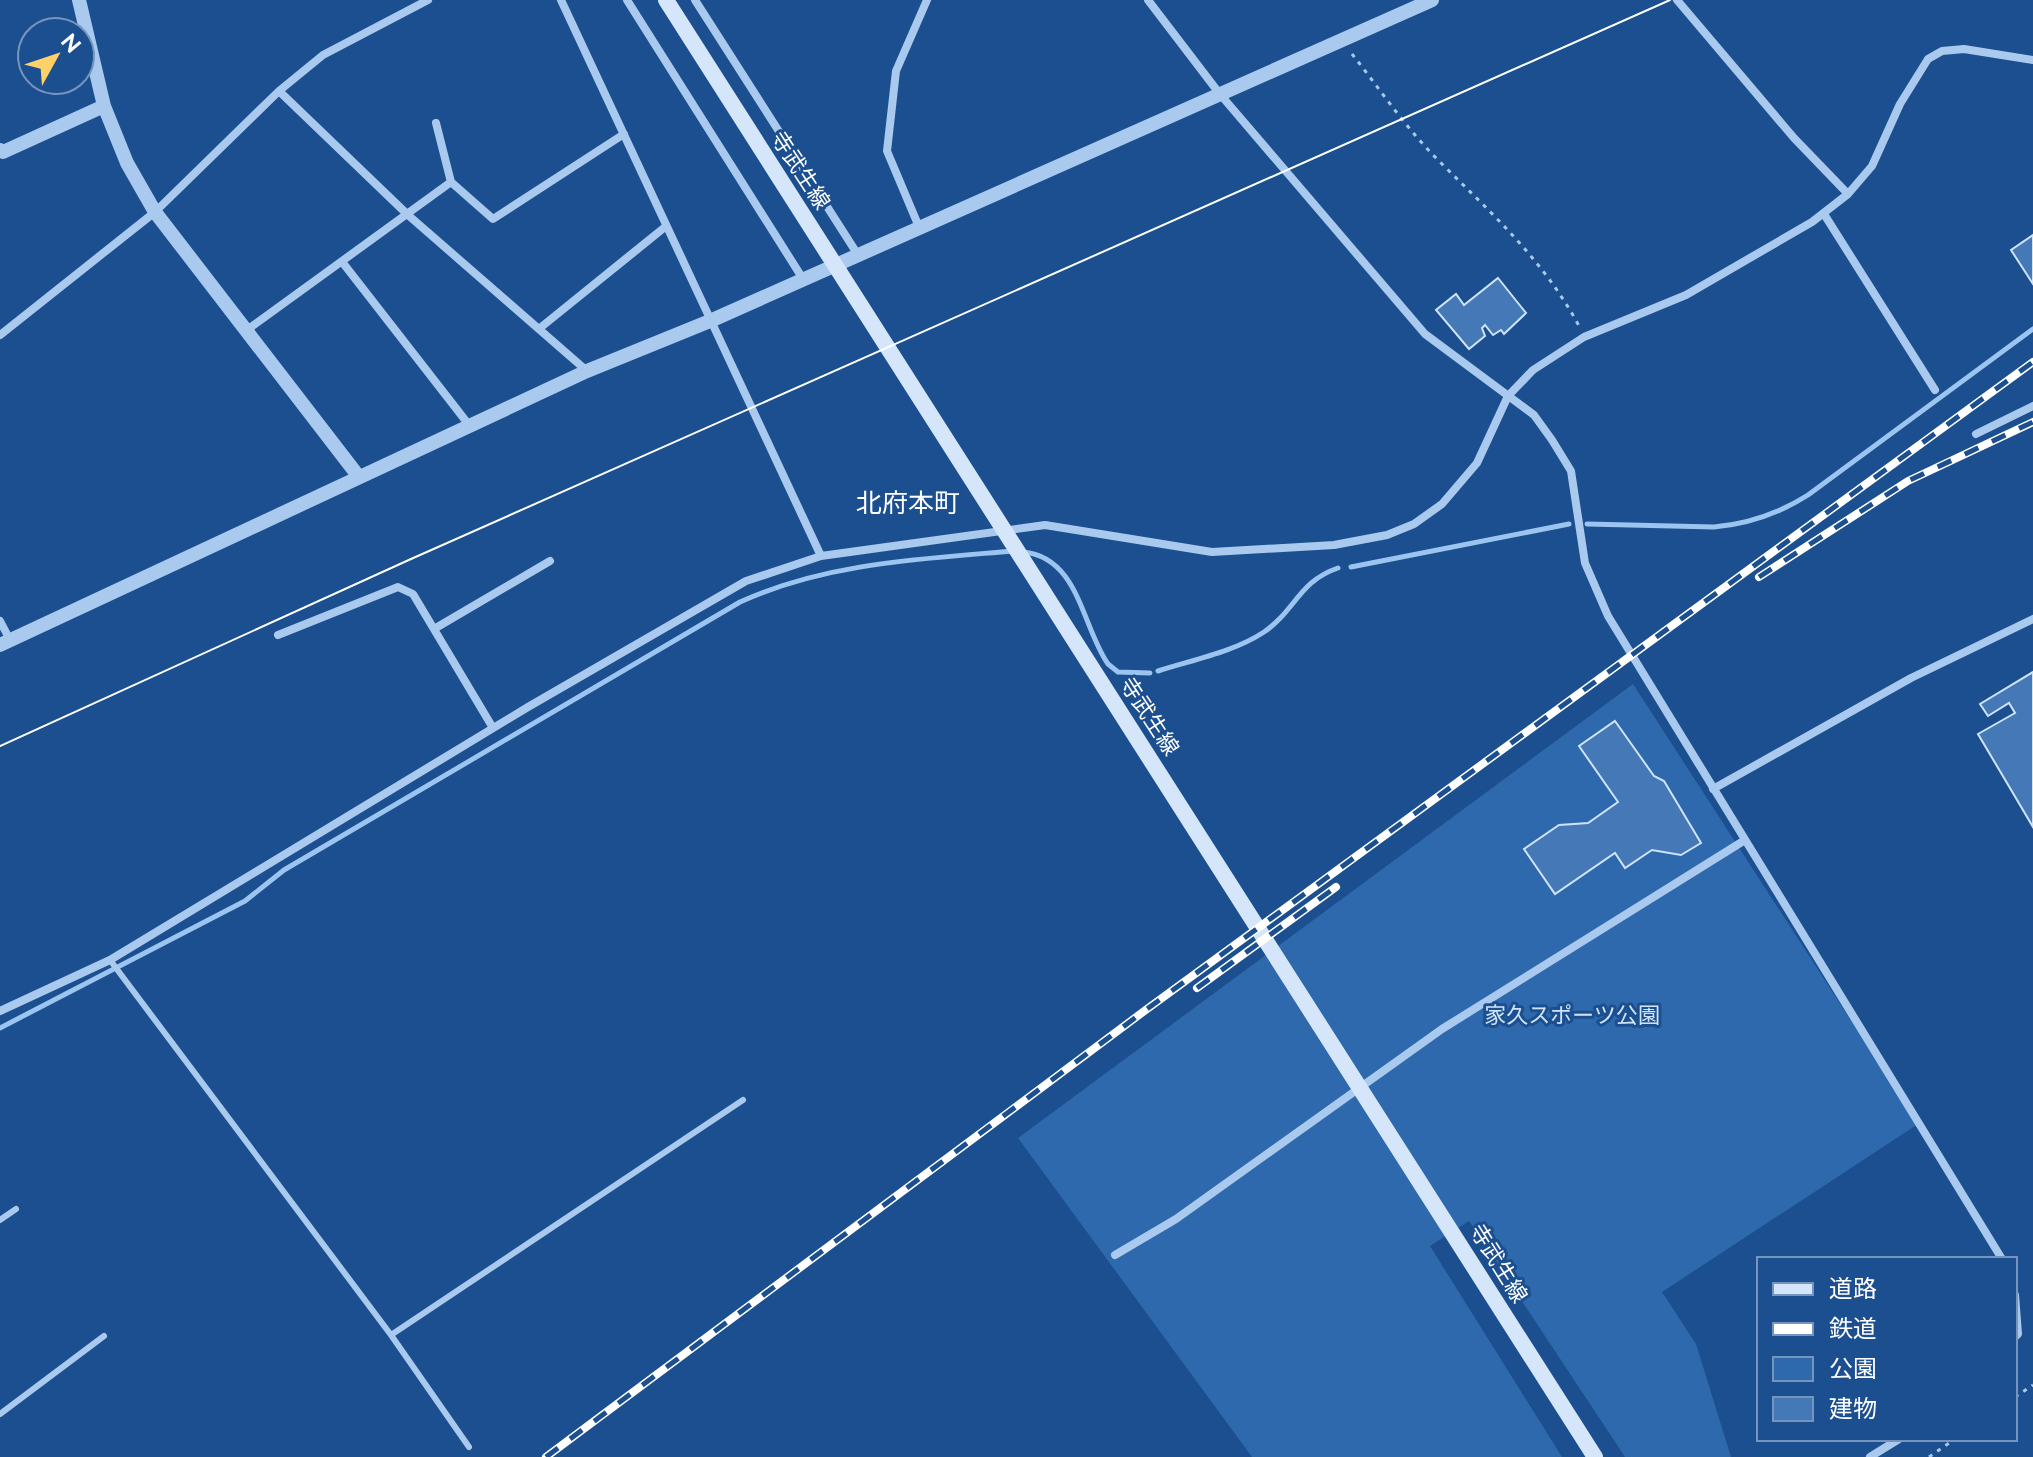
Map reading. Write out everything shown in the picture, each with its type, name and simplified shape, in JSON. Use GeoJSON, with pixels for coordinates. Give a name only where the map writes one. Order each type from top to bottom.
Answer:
{"type":"FeatureCollection","features":[{"type":"Feature","properties":{"kind":"main road","name":"寺武生線"},"geometry":{"type":"LineString","coordinates":[[666,0],[1595,1457]]}},
{"type":"Feature","properties":{"kind":"street"},"geometry":{"type":"LineString","coordinates":[[79,0],[104,106],[127,163],[155,212],[359,477]]}},
{"type":"Feature","properties":{"kind":"street"},"geometry":{"type":"LineString","coordinates":[[0,335],[155,212],[279,91],[323,55],[428,0]]}},
{"type":"Feature","properties":{"kind":"street"},"geometry":{"type":"LineString","coordinates":[[561,0],[821,556]]}},
{"type":"Feature","properties":{"kind":"street"},"geometry":{"type":"LineString","coordinates":[[627,0],[803,279]]}},
{"type":"Feature","properties":{"kind":"street"},"geometry":{"type":"LineString","coordinates":[[695,0],[858,255]]}},
{"type":"Feature","properties":{"kind":"street"},"geometry":{"type":"LineString","coordinates":[[919,227],[887,151],[896,71],[927,0]]}},
{"type":"Feature","properties":{"kind":"street"},"geometry":{"type":"LineString","coordinates":[[1148,0],[1219,93],[1425,334],[1534,415],[1571,471],[1585,563],[1608,616],[2001,1257]]}},
{"type":"Feature","properties":{"kind":"street"},"geometry":{"type":"LineString","coordinates":[[0,621],[5,643],[587,371],[710,321],[1432,0]]}},
{"type":"Feature","properties":{"kind":"street"},"geometry":{"type":"LineString","coordinates":[[1677,0],[1794,138],[1848,194]]}},
{"type":"Feature","properties":{"kind":"street"},"geometry":{"type":"LineString","coordinates":[[0,1011],[110,960],[493,728],[746,581],[821,556],[1045,525],[1212,552],[1334,545],[1387,535],[1414,524],[1442,504],[1477,463],[1508,396],[1533,370],[1584,337],[1686,295],[1824,214],[1848,194],[1872,166],[1900,104],[1928,59],[1942,51],[1964,49],[2033,60]]}},
{"type":"Feature","properties":{"kind":"street"},"geometry":{"type":"LineString","coordinates":[[279,91],[408,215],[587,371]]}},
{"type":"Feature","properties":{"kind":"street"},"geometry":{"type":"LineString","coordinates":[[0,150],[3,152],[104,106]]}},
{"type":"Feature","properties":{"kind":"street"},"geometry":{"type":"LineString","coordinates":[[436,123],[451,182],[493,219],[624,134]]}},
{"type":"Feature","properties":{"kind":"street"},"geometry":{"type":"LineString","coordinates":[[247,330],[451,182]]}},
{"type":"Feature","properties":{"kind":"street"},"geometry":{"type":"LineString","coordinates":[[1824,214],[1935,390]]}},
{"type":"Feature","properties":{"kind":"street"},"geometry":{"type":"LineString","coordinates":[[540,328],[665,227]]}},
{"type":"Feature","properties":{"kind":"street"},"geometry":{"type":"LineString","coordinates":[[343,263],[469,425]]}},
{"type":"Feature","properties":{"kind":"street"},"geometry":{"type":"LineString","coordinates":[[1976,434],[2033,406]]}},
{"type":"Feature","properties":{"kind":"street"},"geometry":{"type":"LineString","coordinates":[[434,629],[550,561]]}},
{"type":"Feature","properties":{"kind":"street"},"geometry":{"type":"LineString","coordinates":[[278,635],[398,587],[413,594],[493,728]]}},
{"type":"Feature","properties":{"kind":"street"},"geometry":{"type":"LineString","coordinates":[[1713,789],[1911,678],[2033,619]]}},
{"type":"Feature","properties":{"kind":"street"},"geometry":{"type":"LineString","coordinates":[[1115,1255],[1176,1219],[1442,1029],[1745,840]]}},
{"type":"Feature","properties":{"kind":"street"},"geometry":{"type":"LineString","coordinates":[[1870,1457],[1896,1441]]}},
{"type":"Feature","properties":{"kind":"lane"},"geometry":{"type":"LineString","coordinates":[[110,960],[391,1335],[469,1447]]}},
{"type":"Feature","properties":{"kind":"lane"},"geometry":{"type":"LineString","coordinates":[[391,1335],[743,1100]]}},
{"type":"Feature","properties":{"kind":"lane"},"geometry":{"type":"LineString","coordinates":[[0,1220],[16,1209]]}},
{"type":"Feature","properties":{"kind":"lane"},"geometry":{"type":"LineString","coordinates":[[0,1414],[104,1336]]}},
{"type":"Feature","properties":{"kind":"path"},"geometry":{"type":"LineString","coordinates":[[1340,39],[1435,157],[1506,225],[1538,262],[1584,337]]}},
{"type":"Feature","properties":{"kind":"path"},"geometry":{"type":"LineString","coordinates":[[1929,1457],[1952,1441]]}},
{"type":"Feature","properties":{"kind":"green space","name":"家久スポーツ公園"},"geometry":{"type":"Polygon","coordinates":[[[1633,684],[1918,1124],[1662,1292],[1696,1344],[1731,1457],[1625,1457],[1469,1221],[1430,1246],[1562,1457],[1252,1457],[1018,1138],[1633,684]]]}},
{"type":"Feature","properties":{"kind":"building"},"geometry":{"type":"Polygon","coordinates":[[[2033,235],[2033,284],[2011,250],[2033,235]]]}},
{"type":"Feature","properties":{"kind":"building"},"geometry":{"type":"Polygon","coordinates":[[[1498,278],[1526,313],[1504,334],[1501,330],[1493,335],[1485,325],[1482,328],[1485,336],[1469,349],[1436,310],[1456,294],[1464,305],[1498,278]]]}},
{"type":"Feature","properties":{"kind":"building"},"geometry":{"type":"Polygon","coordinates":[[[2033,672],[2033,827],[1978,734],[2015,713],[2009,703],[1988,716],[1980,704],[2033,672]]]}},
{"type":"Feature","properties":{"kind":"building"},"geometry":{"type":"Polygon","coordinates":[[[1615,721],[1654,776],[1664,781],[1701,843],[1681,855],[1652,850],[1625,868],[1615,853],[1555,894],[1524,849],[1559,825],[1588,823],[1618,802],[1579,746],[1615,721]]]}},
{"type":"Feature","properties":{"kind":"waterway"},"geometry":{"type":"LineString","coordinates":[[1587,524],[1714,527],[1751,521],[1786,508],[2033,329]]}},
{"type":"Feature","properties":{"kind":"waterway"},"geometry":{"type":"LineString","coordinates":[[1351,567],[1569,524]]}},
{"type":"Feature","properties":{"kind":"waterway"},"geometry":{"type":"LineString","coordinates":[[0,1028],[245,901],[284,870],[740,602],[773,589],[840,571],[908,560],[1013,551]]}},
{"type":"Feature","properties":{"kind":"waterway"},"geometry":{"type":"LineString","coordinates":[[1023,552],[1042,557],[1056,566],[1068,580],[1108,664],[1118,672],[1150,673]]}},
{"type":"Feature","properties":{"kind":"waterway"},"geometry":{"type":"LineString","coordinates":[[1158,671],[1252,639],[1274,624],[1314,581],[1338,568]]}},
{"type":"Feature","properties":{"kind":"tram line"},"geometry":{"type":"LineString","coordinates":[[0,746],[411,559],[1670,0]]}},
{"type":"Feature","properties":{"kind":"railway"},"geometry":{"type":"LineString","coordinates":[[546,1457],[1147,1009],[2033,362]]}},
{"type":"Feature","properties":{"kind":"railway"},"geometry":{"type":"LineString","coordinates":[[1759,577],[1908,481],[2033,422]]}},
{"type":"Feature","properties":{"kind":"railway"},"geometry":{"type":"LineString","coordinates":[[1197,988],[1336,887]]}},
{"type":"Feature","properties":{"kind":"district","name":"北府本町"},"geometry":{"type":"Point","coordinates":[908,503]}}]}
